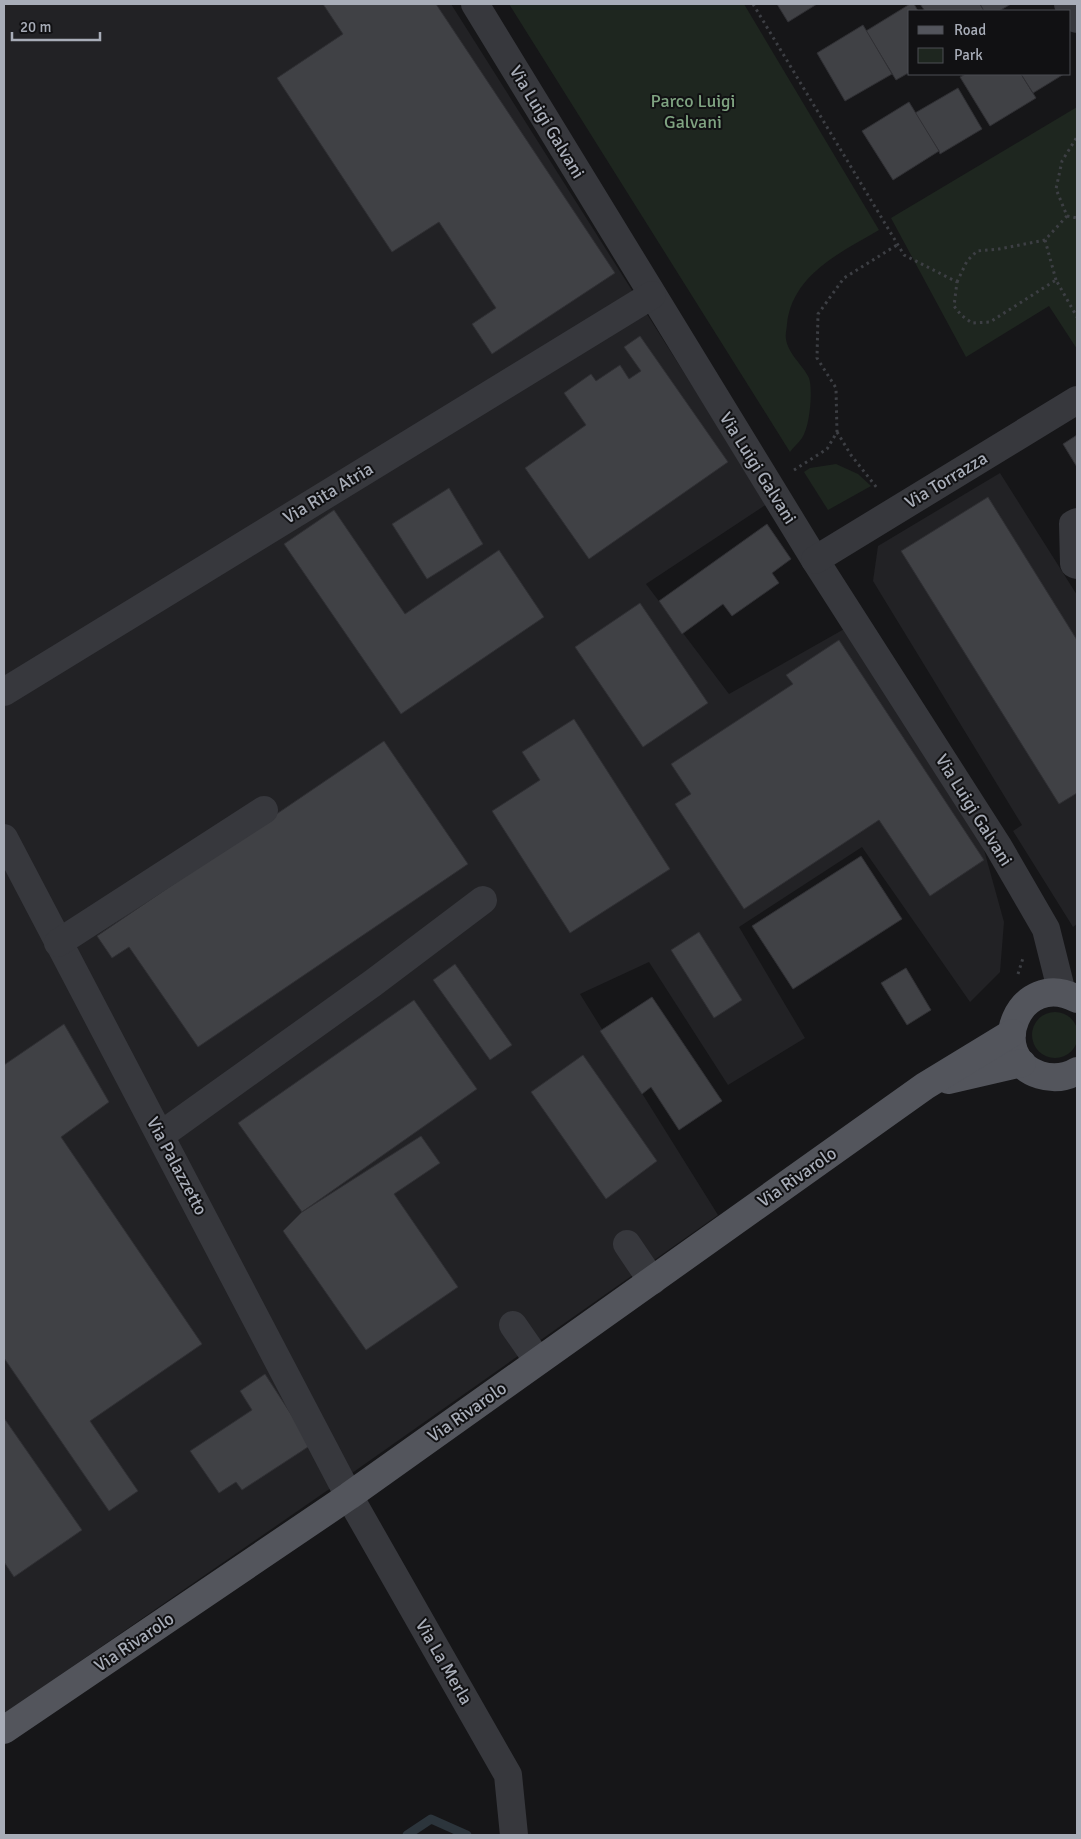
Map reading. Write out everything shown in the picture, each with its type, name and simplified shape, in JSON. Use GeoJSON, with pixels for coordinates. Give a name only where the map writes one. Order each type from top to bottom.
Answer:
{"type":"FeatureCollection","features":[{"type":"Feature","properties":{"kind":"main road"},"geometry":{"type":"LineString","coordinates":[[1058,996],[1026,1003],[1019,1011],[1012,1033],[1014,1049],[1022,1064],[1037,1074],[1045,1077],[1076,1075]]}},
{"type":"Feature","properties":{"kind":"main road","name":"Via Rivarolo"},"geometry":{"type":"LineString","coordinates":[[4,1730],[350,1496],[925,1086],[1012,1033]]}},
{"type":"Feature","properties":{"kind":"main road","name":"Via Rivarolo"},"geometry":{"type":"LineString","coordinates":[[925,1086],[1022,1064]]}},
{"type":"Feature","properties":{"kind":"street","name":"Via Luigi Galvani"},"geometry":{"type":"LineString","coordinates":[[475,4],[769,486],[998,846],[1046,929],[1058,996]]}},
{"type":"Feature","properties":{"kind":"street"},"geometry":{"type":"LineString","coordinates":[[1068,4],[1077,19]]}},
{"type":"Feature","properties":{"kind":"street","name":"Via Rita Atria"},"geometry":{"type":"LineString","coordinates":[[4,692],[652,295]]}},
{"type":"Feature","properties":{"kind":"street","name":"Via Torrazza"},"geometry":{"type":"LineString","coordinates":[[815,560],[1077,400]]}},
{"type":"Feature","properties":{"kind":"street"},"geometry":{"type":"LineString","coordinates":[[1077,522],[1073,524],[1074,564],[1077,565]]}},
{"type":"Feature","properties":{"kind":"street"},"geometry":{"type":"LineString","coordinates":[[58,943],[264,810]]}},
{"type":"Feature","properties":{"kind":"street","name":"Via Palazzetto"},"geometry":{"type":"LineString","coordinates":[[4,838],[350,1496]]}},
{"type":"Feature","properties":{"kind":"street"},"geometry":{"type":"LineString","coordinates":[[161,1135],[373,983],[483,900]]}},
{"type":"Feature","properties":{"kind":"street"},"geometry":{"type":"LineString","coordinates":[[627,1244],[652,1281]]}},
{"type":"Feature","properties":{"kind":"street"},"geometry":{"type":"LineString","coordinates":[[513,1325],[538,1361]]}},
{"type":"Feature","properties":{"kind":"street","name":"Via La Merla"},"geometry":{"type":"LineString","coordinates":[[350,1496],[508,1774],[514,1835]]}},
{"type":"Feature","properties":{"kind":"path"},"geometry":{"type":"LineString","coordinates":[[753,4],[904,255],[957,282]]}},
{"type":"Feature","properties":{"kind":"path"},"geometry":{"type":"LineString","coordinates":[[1067,216],[1056,188],[1062,160],[1077,137]]}},
{"type":"Feature","properties":{"kind":"path"},"geometry":{"type":"LineString","coordinates":[[1067,216],[1077,218]]}},
{"type":"Feature","properties":{"kind":"path"},"geometry":{"type":"LineString","coordinates":[[1056,280],[990,322],[972,323],[954,306],[957,282],[967,261],[976,251],[999,249],[1045,240],[1067,216]]}},
{"type":"Feature","properties":{"kind":"path"},"geometry":{"type":"LineString","coordinates":[[1045,240],[1056,280],[1077,317]]}},
{"type":"Feature","properties":{"kind":"path"},"geometry":{"type":"LineString","coordinates":[[891,514],[874,484],[851,455],[837,432],[836,388],[817,358],[818,314],[844,278],[897,244]]}},
{"type":"Feature","properties":{"kind":"path"},"geometry":{"type":"LineString","coordinates":[[769,486],[827,449],[837,432]]}},
{"type":"Feature","properties":{"kind":"shaded area"},"geometry":{"type":"Polygon","coordinates":[[[4,4],[451,4],[767,504],[646,584],[729,694],[846,628],[981,839],[1004,922],[1000,972],[970,1002],[862,847],[739,927],[805,1038],[728,1085],[649,962],[580,994],[718,1215],[328,1490],[4,1714],[4,4]]]}},
{"type":"Feature","properties":{"kind":"shaded area"},"geometry":{"type":"Polygon","coordinates":[[[1000,473],[1077,595],[1077,924],[1073,927],[1013,831],[1022,825],[873,581],[878,546],[1000,473]]]}},
{"type":"Feature","properties":{"kind":"green space","name":"Parco Luigi Galvani"},"geometry":{"type":"Polygon","coordinates":[[[509,4],[744,4],[879,230],[849,247],[821,267],[798,292],[791,307],[787,324],[787,344],[809,378],[811,391],[809,417],[805,433],[790,452],[509,4]]]}},
{"type":"Feature","properties":{"kind":"green space"},"geometry":{"type":"Polygon","coordinates":[[[1077,107],[1077,349],[1049,306],[966,357],[891,218],[1077,107]]]}},
{"type":"Feature","properties":{"kind":"green space"},"geometry":{"type":"Polygon","coordinates":[[[836,464],[858,474],[871,486],[828,510],[804,472],[810,468],[836,464]]]}},
{"type":"Feature","properties":{"kind":"green space"},"geometry":{"type":"Polygon","coordinates":[[[1060,1012],[1064,1013],[1074,1022],[1077,1026],[1077,1044],[1068,1054],[1060,1058],[1050,1058],[1042,1054],[1033,1044],[1032,1030],[1036,1022],[1046,1013],[1060,1012]]]}},
{"type":"Feature","properties":{"kind":"building"},"geometry":{"type":"Polygon","coordinates":[[[323,4],[436,4],[615,273],[492,354],[472,324],[496,308],[439,222],[392,252],[277,78],[343,34],[323,4]]]}},
{"type":"Feature","properties":{"kind":"building"},"geometry":{"type":"Polygon","coordinates":[[[777,4],[817,4],[788,22],[777,4]]]}},
{"type":"Feature","properties":{"kind":"building"},"geometry":{"type":"Polygon","coordinates":[[[910,4],[914,4],[917,10],[908,10],[908,73],[896,80],[866,31],[910,4]]]}},
{"type":"Feature","properties":{"kind":"building"},"geometry":{"type":"Polygon","coordinates":[[[920,4],[980,4],[983,10],[924,10],[920,4]]]}},
{"type":"Feature","properties":{"kind":"building"},"geometry":{"type":"Polygon","coordinates":[[[980,4],[1011,4],[1001,10],[983,10],[980,4]]]}},
{"type":"Feature","properties":{"kind":"building"},"geometry":{"type":"Polygon","coordinates":[[[863,25],[892,74],[845,101],[817,53],[863,25]]]}},
{"type":"Feature","properties":{"kind":"building"},"geometry":{"type":"Polygon","coordinates":[[[964,75],[1022,75],[1036,98],[990,126],[960,77],[964,75]]]}},
{"type":"Feature","properties":{"kind":"building"},"geometry":{"type":"Polygon","coordinates":[[[1022,75],[1062,75],[1033,93],[1022,75]]]}},
{"type":"Feature","properties":{"kind":"building"},"geometry":{"type":"Polygon","coordinates":[[[958,88],[982,129],[940,154],[915,113],[958,88]]]}},
{"type":"Feature","properties":{"kind":"building"},"geometry":{"type":"Polygon","coordinates":[[[909,102],[939,151],[893,180],[862,131],[909,102]]]}},
{"type":"Feature","properties":{"kind":"building"},"geometry":{"type":"Polygon","coordinates":[[[640,336],[728,462],[589,559],[525,468],[586,425],[564,393],[591,374],[596,381],[620,365],[629,379],[641,371],[624,347],[640,336]]]}},
{"type":"Feature","properties":{"kind":"building"},"geometry":{"type":"Polygon","coordinates":[[[1077,435],[1077,467],[1063,444],[1077,435]]]}},
{"type":"Feature","properties":{"kind":"building"},"geometry":{"type":"Polygon","coordinates":[[[449,488],[483,544],[427,579],[392,524],[449,488]]]}},
{"type":"Feature","properties":{"kind":"building"},"geometry":{"type":"Polygon","coordinates":[[[988,497],[1077,640],[1077,793],[1059,804],[901,551],[988,497]]]}},
{"type":"Feature","properties":{"kind":"building"},"geometry":{"type":"Polygon","coordinates":[[[334,510],[405,614],[499,550],[544,617],[401,714],[284,544],[334,510]]]}},
{"type":"Feature","properties":{"kind":"building"},"geometry":{"type":"Polygon","coordinates":[[[767,524],[791,559],[772,573],[779,583],[732,616],[723,604],[682,634],[659,601],[767,524]]]}},
{"type":"Feature","properties":{"kind":"building"},"geometry":{"type":"Polygon","coordinates":[[[640,603],[708,703],[643,747],[575,647],[640,603]]]}},
{"type":"Feature","properties":{"kind":"building"},"geometry":{"type":"Polygon","coordinates":[[[839,640],[984,860],[930,896],[879,820],[744,909],[675,804],[691,794],[671,764],[793,684],[786,675],[839,640]]]}},
{"type":"Feature","properties":{"kind":"building"},"geometry":{"type":"Polygon","coordinates":[[[574,719],[670,869],[570,933],[492,811],[540,780],[522,752],[574,719]]]}},
{"type":"Feature","properties":{"kind":"building"},"geometry":{"type":"Polygon","coordinates":[[[384,741],[468,864],[198,1047],[129,947],[112,958],[97,936],[384,741]]]}},
{"type":"Feature","properties":{"kind":"building"},"geometry":{"type":"Polygon","coordinates":[[[861,856],[902,919],[793,989],[752,926],[861,856]]]}},
{"type":"Feature","properties":{"kind":"building"},"geometry":{"type":"Polygon","coordinates":[[[699,932],[742,1000],[714,1018],[671,950],[699,932]]]}},
{"type":"Feature","properties":{"kind":"building"},"geometry":{"type":"Polygon","coordinates":[[[455,964],[512,1045],[490,1060],[433,980],[455,964]]]}},
{"type":"Feature","properties":{"kind":"building"},"geometry":{"type":"Polygon","coordinates":[[[906,968],[931,1010],[907,1025],[881,983],[906,968]]]}},
{"type":"Feature","properties":{"kind":"building"},"geometry":{"type":"Polygon","coordinates":[[[652,997],[722,1101],[679,1130],[651,1087],[642,1094],[600,1031],[652,997]]]}},
{"type":"Feature","properties":{"kind":"building"},"geometry":{"type":"Polygon","coordinates":[[[414,1000],[477,1089],[302,1212],[238,1123],[414,1000]]]}},
{"type":"Feature","properties":{"kind":"building"},"geometry":{"type":"Polygon","coordinates":[[[64,1024],[109,1102],[61,1137],[202,1344],[90,1421],[138,1491],[109,1511],[4,1358],[4,1065],[64,1024]]]}},
{"type":"Feature","properties":{"kind":"building"},"geometry":{"type":"Polygon","coordinates":[[[583,1055],[657,1161],[606,1199],[531,1092],[583,1055]]]}},
{"type":"Feature","properties":{"kind":"building"},"geometry":{"type":"Polygon","coordinates":[[[421,1136],[440,1163],[394,1194],[458,1287],[366,1350],[283,1231],[302,1212],[421,1136]]]}},
{"type":"Feature","properties":{"kind":"building"},"geometry":{"type":"Polygon","coordinates":[[[265,1374],[311,1445],[242,1490],[236,1482],[219,1493],[190,1451],[252,1410],[240,1391],[265,1374]]]}},
{"type":"Feature","properties":{"kind":"building"},"geometry":{"type":"Polygon","coordinates":[[[4,1418],[82,1530],[14,1577],[4,1562],[4,1418]]]}},
{"type":"Feature","properties":{"kind":"waterway"},"geometry":{"type":"LineString","coordinates":[[407,1835],[431,1819],[467,1835]]}}]}
